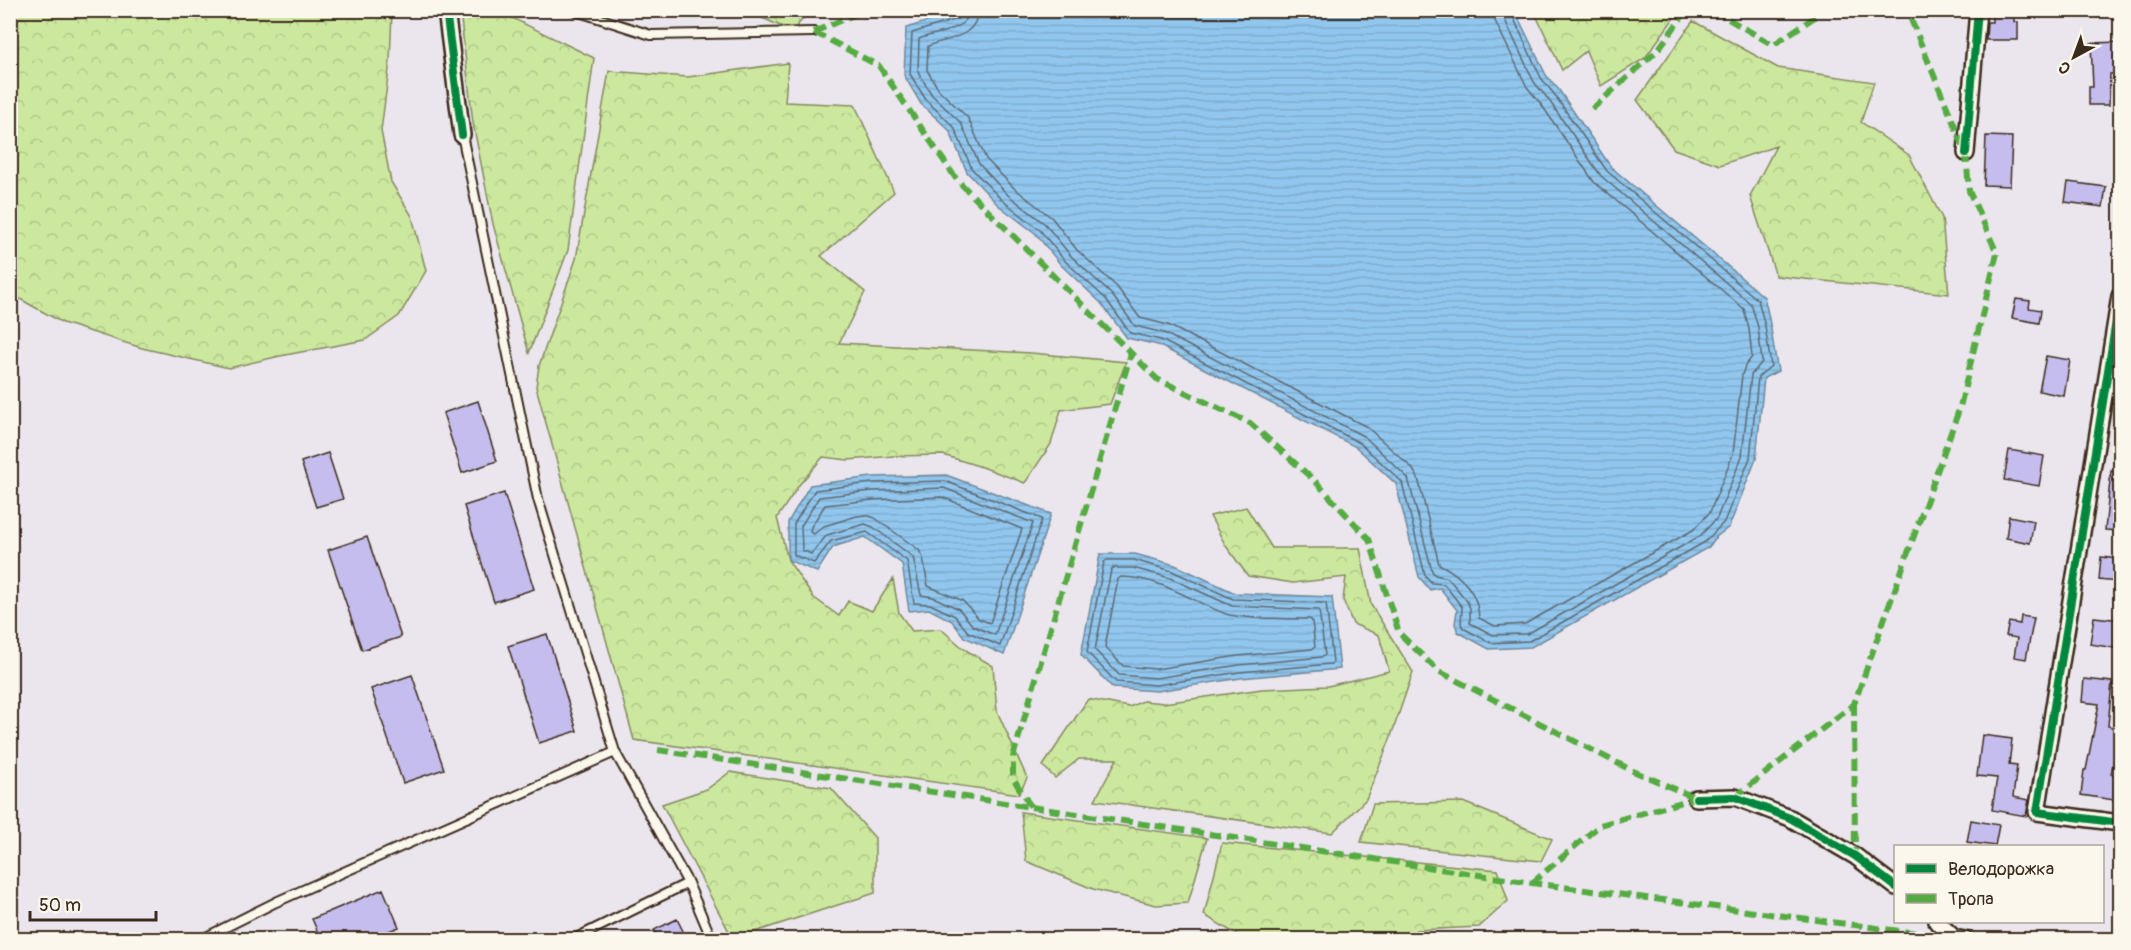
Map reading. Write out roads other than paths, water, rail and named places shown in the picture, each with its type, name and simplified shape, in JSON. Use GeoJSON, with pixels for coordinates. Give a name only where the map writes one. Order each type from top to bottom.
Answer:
{"type":"FeatureCollection","features":[{"type":"Feature","properties":{"kind":"street"},"geometry":{"type":"LineString","coordinates":[[446,10],[462,135]]}},
{"type":"Feature","properties":{"kind":"street"},"geometry":{"type":"LineString","coordinates":[[1966,153],[1978,10]]}},
{"type":"Feature","properties":{"kind":"street"},"geometry":{"type":"LineString","coordinates":[[2121,296],[2037,812],[2121,823]]}},
{"type":"Feature","properties":{"kind":"street"},"geometry":{"type":"LineString","coordinates":[[1696,798],[1735,797],[1790,818],[1855,856],[1894,885]]}},
{"type":"Feature","properties":{"kind":"street"},"geometry":{"type":"LineString","coordinates":[[1939,923],[1954,938],[1965,939]]}},
{"type":"Feature","properties":{"kind":"lane"},"geometry":{"type":"LineString","coordinates":[[573,10],[651,35],[814,32]]}},
{"type":"Feature","properties":{"kind":"lane"},"geometry":{"type":"LineString","coordinates":[[462,135],[538,499],[615,752],[688,883],[712,939]]}},
{"type":"Feature","properties":{"kind":"lane"},"geometry":{"type":"LineString","coordinates":[[200,939],[287,897],[615,752]]}},
{"type":"Feature","properties":{"kind":"lane"},"geometry":{"type":"LineString","coordinates":[[572,939],[688,883]]}},
{"type":"Feature","properties":{"kind":"water"},"geometry":{"type":"Polygon","coordinates":[[[965,10],[1515,11],[1546,75],[1559,90],[1611,167],[1764,297],[1778,371],[1764,378],[1756,459],[1729,527],[1716,537],[1709,547],[1531,647],[1489,649],[1458,632],[1455,624],[1457,610],[1440,588],[1430,590],[1419,577],[1396,484],[1356,447],[1158,345],[1127,338],[1101,303],[1061,265],[1035,233],[998,205],[967,172],[949,130],[921,104],[904,75],[906,28],[965,10]]]}},
{"type":"Feature","properties":{"kind":"water"},"geometry":{"type":"Polygon","coordinates":[[[946,475],[1051,514],[1004,655],[964,637],[952,621],[929,609],[909,611],[902,564],[865,537],[833,547],[817,572],[788,560],[788,522],[810,485],[872,477],[946,475]]]}},
{"type":"Feature","properties":{"kind":"water"},"geometry":{"type":"Polygon","coordinates":[[[1100,554],[1135,554],[1175,565],[1235,593],[1332,597],[1340,669],[1241,678],[1157,691],[1113,688],[1081,655],[1100,554]]]}}]}
